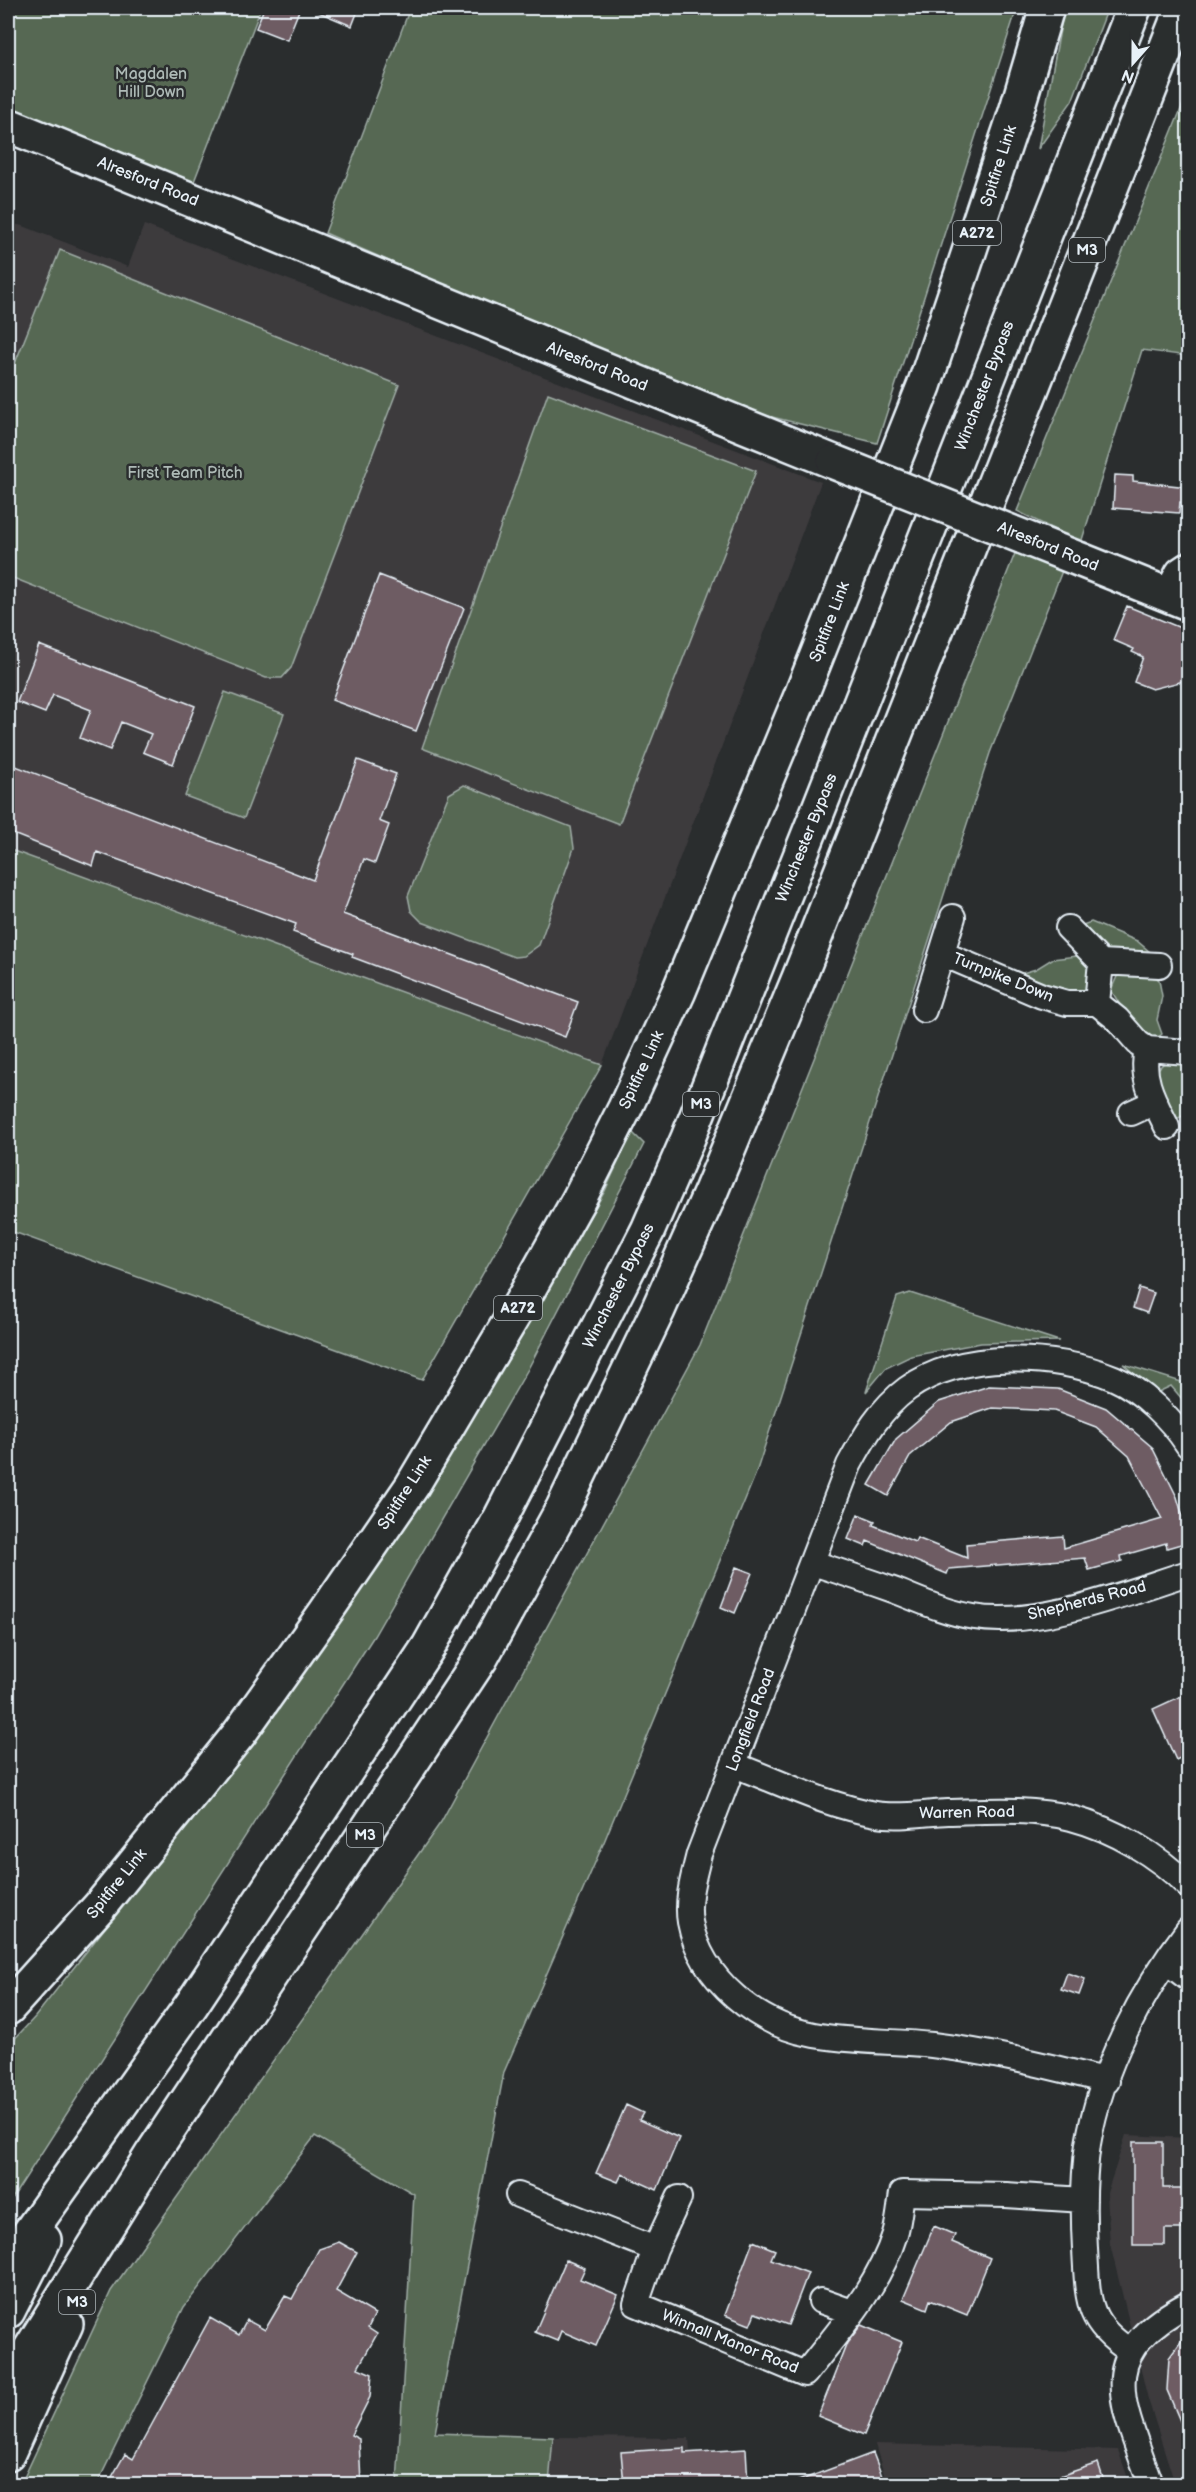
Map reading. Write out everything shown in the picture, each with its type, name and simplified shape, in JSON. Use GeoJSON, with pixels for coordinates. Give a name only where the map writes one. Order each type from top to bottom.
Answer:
{"type":"FeatureCollection","features":[{"type":"Feature","properties":{"kind":"main road","name":"Spitfire Link"},"geometry":{"type":"LineString","coordinates":[[8,2008],[100,1906],[239,1734],[325,1613],[412,1486],[522,1301],[579,1199],[679,990],[796,709],[924,386],[1017,112],[1047,8]]}},
{"type":"Feature","properties":{"kind":"main road","name":"Winchester Bypass"},"geometry":{"type":"LineString","coordinates":[[90,2150],[192,2004],[429,1646],[501,1518],[648,1230],[688,1138],[1134,8]]}},
{"type":"Feature","properties":{"kind":"main road","name":"M3"},"geometry":{"type":"LineString","coordinates":[[8,2385],[152,2154],[481,1658],[563,1508],[658,1310],[795,989],[1182,8]]}},
{"type":"Feature","properties":{"kind":"main road","name":"Alresford Road"},"geometry":{"type":"LineString","coordinates":[[8,125],[440,303],[1081,560],[1182,589]]}},
{"type":"Feature","properties":{"kind":"main road","name":"M3"},"geometry":{"type":"LineString","coordinates":[[8,2263],[90,2150]]}},
{"type":"Feature","properties":{"kind":"main road","name":"M3"},"geometry":{"type":"LineString","coordinates":[[8,2311],[90,2150]]}},
{"type":"Feature","properties":{"kind":"main road","name":"M3"},"geometry":{"type":"LineString","coordinates":[[8,2453],[59,2338],[152,2154]]}},
{"type":"Feature","properties":{"kind":"street"},"geometry":{"type":"LineString","coordinates":[[924,1010],[953,917]]}},
{"type":"Feature","properties":{"kind":"street"},"geometry":{"type":"LineString","coordinates":[[1068,928],[1101,962],[1159,965]]}},
{"type":"Feature","properties":{"kind":"street","name":"Turnpike Down"},"geometry":{"type":"LineString","coordinates":[[943,954],[1042,996],[1067,1003],[1097,1003]]}},
{"type":"Feature","properties":{"kind":"street"},"geometry":{"type":"LineString","coordinates":[[1101,962],[1097,1003],[1117,1019],[1138,1043],[1148,1049],[1188,1052]]}},
{"type":"Feature","properties":{"kind":"street"},"geometry":{"type":"LineString","coordinates":[[1148,1049],[1144,1065],[1145,1077],[1167,1127]]}},
{"type":"Feature","properties":{"kind":"street"},"geometry":{"type":"LineString","coordinates":[[1131,1113],[1155,1102]]}},
{"type":"Feature","properties":{"kind":"street","name":"Longfield Road"},"geometry":{"type":"LineString","coordinates":[[1107,2081],[988,2054],[933,2045],[814,2035],[782,2026],[757,2014],[736,1998],[705,1959],[690,1921],[691,1891],[699,1854],[849,1465],[862,1441],[885,1408],[907,1389],[956,1367],[983,1361],[1029,1358],[1066,1364],[1115,1378],[1150,1401],[1178,1428],[1188,1444]]}},
{"type":"Feature","properties":{"kind":"street","name":"Shepherds Road"},"geometry":{"type":"LineString","coordinates":[[813,1563],[855,1576],[945,1611],[976,1618],[1035,1617],[1087,1604],[1188,1573]]}},
{"type":"Feature","properties":{"kind":"street","name":"Warren Road"},"geometry":{"type":"LineString","coordinates":[[734,1765],[848,1809],[878,1815],[996,1811],[1032,1812],[1071,1818],[1122,1838],[1148,1854],[1188,1886]]}},
{"type":"Feature","properties":{"kind":"street"},"geometry":{"type":"LineString","coordinates":[[1130,2351],[1105,2333],[1090,2307],[1085,2258],[1084,2200],[1089,2143],[1107,2081],[1131,2021],[1188,1930]]}},
{"type":"Feature","properties":{"kind":"street"},"geometry":{"type":"LineString","coordinates":[[1167,1962],[1188,1978]]}},
{"type":"Feature","properties":{"kind":"street","name":"Winnall Manor Road"},"geometry":{"type":"LineString","coordinates":[[679,2198],[655,2249],[636,2304],[805,2373],[867,2294],[885,2260],[895,2232],[902,2193],[1006,2195],[1084,2200]]}},
{"type":"Feature","properties":{"kind":"street"},"geometry":{"type":"LineString","coordinates":[[518,2195],[655,2249]]}},
{"type":"Feature","properties":{"kind":"street"},"geometry":{"type":"LineString","coordinates":[[821,2301],[852,2312]]}},
{"type":"Feature","properties":{"kind":"street"},"geometry":{"type":"LineString","coordinates":[[1151,2484],[1124,2401],[1122,2382],[1130,2351],[1145,2332],[1188,2304]]}},
{"type":"Feature","properties":{"kind":"shaded area"},"geometry":{"type":"Polygon","coordinates":[[[8,223],[23,226],[128,267],[144,225],[821,482],[602,1065],[8,849],[8,223]]]}},
{"type":"Feature","properties":{"kind":"shaded area"},"geometry":{"type":"Polygon","coordinates":[[[1126,2135],[1188,2138],[1188,2484],[1175,2484],[1148,2399],[1110,2244],[1107,2193],[1126,2135]]]}},
{"type":"Feature","properties":{"kind":"shaded area"},"geometry":{"type":"Polygon","coordinates":[[[553,2437],[689,2438],[692,2484],[549,2484],[553,2437]]]}},
{"type":"Feature","properties":{"kind":"shaded area"},"geometry":{"type":"Polygon","coordinates":[[[875,2444],[1118,2450],[1130,2484],[887,2484],[875,2444]]]}},
{"type":"Feature","properties":{"kind":"green space","name":"Magdalen Hill Down"},"geometry":{"type":"Polygon","coordinates":[[[8,8],[261,8],[193,184],[8,106],[8,8]]]}},
{"type":"Feature","properties":{"kind":"green space"},"geometry":{"type":"Polygon","coordinates":[[[410,8],[1017,8],[877,443],[756,413],[488,304],[325,233],[410,8]]]}},
{"type":"Feature","properties":{"kind":"green space"},"geometry":{"type":"Polygon","coordinates":[[[1064,8],[1108,8],[1072,101],[1038,149],[1064,8]]]}},
{"type":"Feature","properties":{"kind":"green space"},"geometry":{"type":"Polygon","coordinates":[[[1188,92],[1188,356],[1142,350],[1081,543],[1017,511],[1188,92]]]}},
{"type":"Feature","properties":{"kind":"green space","name":"First Team Pitch"},"geometry":{"type":"Polygon","coordinates":[[[60,250],[399,385],[291,668],[282,678],[266,678],[8,576],[8,381],[60,250]]]}},
{"type":"Feature","properties":{"kind":"green space"},"geometry":{"type":"Polygon","coordinates":[[[548,393],[756,471],[619,824],[422,748],[548,393]]]}},
{"type":"Feature","properties":{"kind":"green space"},"geometry":{"type":"Polygon","coordinates":[[[1016,551],[1062,571],[990,753],[756,1473],[604,1842],[504,2072],[435,2433],[553,2437],[549,2484],[397,2484],[414,2194],[315,2136],[184,2307],[97,2484],[21,2484],[111,2291],[441,1822],[700,1345],[1016,551]]]}},
{"type":"Feature","properties":{"kind":"green space"},"geometry":{"type":"Polygon","coordinates":[[[225,692],[284,714],[244,818],[185,796],[225,692]]]}},
{"type":"Feature","properties":{"kind":"green space"},"geometry":{"type":"Polygon","coordinates":[[[464,785],[571,827],[574,848],[539,945],[524,956],[514,957],[422,922],[411,911],[408,896],[449,794],[464,785]]]}},
{"type":"Feature","properties":{"kind":"green space"},"geometry":{"type":"Polygon","coordinates":[[[8,849],[602,1065],[422,1380],[8,1230],[8,849]]]}},
{"type":"Feature","properties":{"kind":"green space"},"geometry":{"type":"Polygon","coordinates":[[[1091,922],[1137,941],[1157,958],[1121,956],[1092,946],[1074,928],[1091,922]]]}},
{"type":"Feature","properties":{"kind":"green space"},"geometry":{"type":"Polygon","coordinates":[[[1077,956],[1086,964],[1090,973],[1085,996],[1067,999],[1016,975],[1036,969],[1052,959],[1077,956]]]}},
{"type":"Feature","properties":{"kind":"green space"},"geometry":{"type":"Polygon","coordinates":[[[1119,972],[1150,973],[1159,980],[1162,996],[1157,1020],[1162,1034],[1152,1042],[1123,1010],[1111,990],[1119,972]]]}},
{"type":"Feature","properties":{"kind":"green space"},"geometry":{"type":"Polygon","coordinates":[[[1176,1059],[1188,1060],[1187,1114],[1172,1121],[1154,1073],[1163,1064],[1176,1059]]]}},
{"type":"Feature","properties":{"kind":"green space"},"geometry":{"type":"Polygon","coordinates":[[[632,1132],[644,1144],[528,1369],[374,1636],[8,2205],[8,2046],[35,2017],[281,1704],[522,1332],[605,1191],[632,1132]]]}},
{"type":"Feature","properties":{"kind":"green space"},"geometry":{"type":"Polygon","coordinates":[[[910,1293],[1059,1341],[981,1343],[911,1356],[886,1368],[866,1392],[897,1297],[910,1293]]]}},
{"type":"Feature","properties":{"kind":"green space"},"geometry":{"type":"Polygon","coordinates":[[[1123,1364],[1188,1384],[1188,1406],[1171,1386],[1156,1393],[1123,1364]]]}},
{"type":"Feature","properties":{"kind":"building"},"geometry":{"type":"Polygon","coordinates":[[[264,8],[300,8],[287,40],[256,28],[264,8]]]}},
{"type":"Feature","properties":{"kind":"building"},"geometry":{"type":"Polygon","coordinates":[[[309,8],[359,8],[352,26],[309,8]]]}},
{"type":"Feature","properties":{"kind":"building"},"geometry":{"type":"Polygon","coordinates":[[[1115,475],[1133,476],[1133,481],[1188,487],[1188,503],[1180,502],[1179,513],[1113,508],[1115,475]]]}},
{"type":"Feature","properties":{"kind":"building"},"geometry":{"type":"Polygon","coordinates":[[[379,575],[464,608],[416,731],[332,700],[379,575]]]}},
{"type":"Feature","properties":{"kind":"building"},"geometry":{"type":"Polygon","coordinates":[[[1127,606],[1188,631],[1188,680],[1152,689],[1134,682],[1143,657],[1132,652],[1134,649],[1113,640],[1127,606]]]}},
{"type":"Feature","properties":{"kind":"building"},"geometry":{"type":"Polygon","coordinates":[[[39,645],[195,706],[173,764],[143,752],[151,734],[121,722],[110,750],[80,738],[91,710],[53,695],[45,713],[17,702],[39,645]]]}},
{"type":"Feature","properties":{"kind":"building"},"geometry":{"type":"Polygon","coordinates":[[[358,760],[396,774],[379,821],[389,825],[375,863],[364,859],[343,914],[578,1002],[565,1037],[352,957],[353,954],[293,932],[296,924],[97,852],[93,866],[8,832],[8,763],[313,880],[358,760]]]}},
{"type":"Feature","properties":{"kind":"building"},"geometry":{"type":"Polygon","coordinates":[[[1139,1288],[1154,1293],[1147,1313],[1133,1308],[1139,1288]]]}},
{"type":"Feature","properties":{"kind":"building"},"geometry":{"type":"Polygon","coordinates":[[[989,1386],[1058,1389],[1106,1408],[1152,1447],[1177,1497],[1188,1534],[1188,1542],[1167,1548],[1166,1543],[1121,1556],[1122,1561],[1089,1570],[1085,1558],[949,1569],[947,1574],[867,1541],[865,1546],[848,1539],[858,1514],[875,1521],[873,1525],[915,1542],[917,1538],[967,1558],[966,1544],[1063,1536],[1064,1548],[1162,1519],[1129,1456],[1096,1427],[1054,1411],[992,1408],[951,1422],[911,1455],[888,1496],[869,1485],[896,1439],[939,1402],[989,1386]]]}},
{"type":"Feature","properties":{"kind":"building"},"geometry":{"type":"Polygon","coordinates":[[[736,1567],[752,1573],[735,1613],[721,1607],[736,1567]]]}},
{"type":"Feature","properties":{"kind":"building"},"geometry":{"type":"Polygon","coordinates":[[[1188,1693],[1188,1754],[1176,1760],[1153,1709],[1188,1693]]]}},
{"type":"Feature","properties":{"kind":"building"},"geometry":{"type":"Polygon","coordinates":[[[1067,1973],[1085,1979],[1079,1995],[1061,1989],[1067,1973]]]}},
{"type":"Feature","properties":{"kind":"building"},"geometry":{"type":"Polygon","coordinates":[[[626,2105],[643,2113],[639,2120],[679,2138],[657,2190],[622,2174],[618,2182],[596,2173],[626,2105]]]}},
{"type":"Feature","properties":{"kind":"building"},"geometry":{"type":"Polygon","coordinates":[[[1133,2142],[1163,2142],[1163,2188],[1188,2188],[1188,2229],[1165,2229],[1165,2245],[1133,2245],[1133,2142]]]}},
{"type":"Feature","properties":{"kind":"building"},"geometry":{"type":"Polygon","coordinates":[[[934,2226],[955,2235],[952,2242],[990,2258],[967,2315],[930,2300],[927,2309],[903,2299],[934,2226]]]}},
{"type":"Feature","properties":{"kind":"building"},"geometry":{"type":"Polygon","coordinates":[[[753,2241],[775,2250],[771,2259],[808,2273],[788,2325],[755,2313],[750,2325],[725,2315],[753,2241]]]}},
{"type":"Feature","properties":{"kind":"building"},"geometry":{"type":"Polygon","coordinates":[[[339,2242],[357,2252],[336,2291],[375,2314],[368,2328],[377,2334],[358,2368],[372,2374],[370,2397],[351,2435],[359,2439],[361,2484],[108,2484],[125,2454],[133,2459],[210,2318],[239,2335],[247,2320],[265,2330],[285,2296],[292,2299],[319,2249],[339,2242]]]}},
{"type":"Feature","properties":{"kind":"building"},"geometry":{"type":"Polygon","coordinates":[[[566,2260],[585,2268],[580,2279],[618,2295],[596,2346],[561,2331],[557,2341],[535,2332],[566,2260]]]}},
{"type":"Feature","properties":{"kind":"building"},"geometry":{"type":"Polygon","coordinates":[[[861,2325],[902,2342],[864,2435],[818,2416],[847,2343],[861,2325]]]}},
{"type":"Feature","properties":{"kind":"building"},"geometry":{"type":"Polygon","coordinates":[[[1188,2332],[1188,2440],[1167,2390],[1169,2358],[1188,2332]]]}},
{"type":"Feature","properties":{"kind":"building"},"geometry":{"type":"Polygon","coordinates":[[[684,2448],[684,2453],[746,2449],[748,2484],[624,2484],[621,2452],[684,2448]]]}},
{"type":"Feature","properties":{"kind":"building"},"geometry":{"type":"Polygon","coordinates":[[[873,2453],[885,2484],[793,2484],[793,2483],[873,2453]]]}},
{"type":"Feature","properties":{"kind":"building"},"geometry":{"type":"Polygon","coordinates":[[[1098,2463],[1105,2484],[1043,2484],[1042,2482],[1098,2463]]]}}]}
